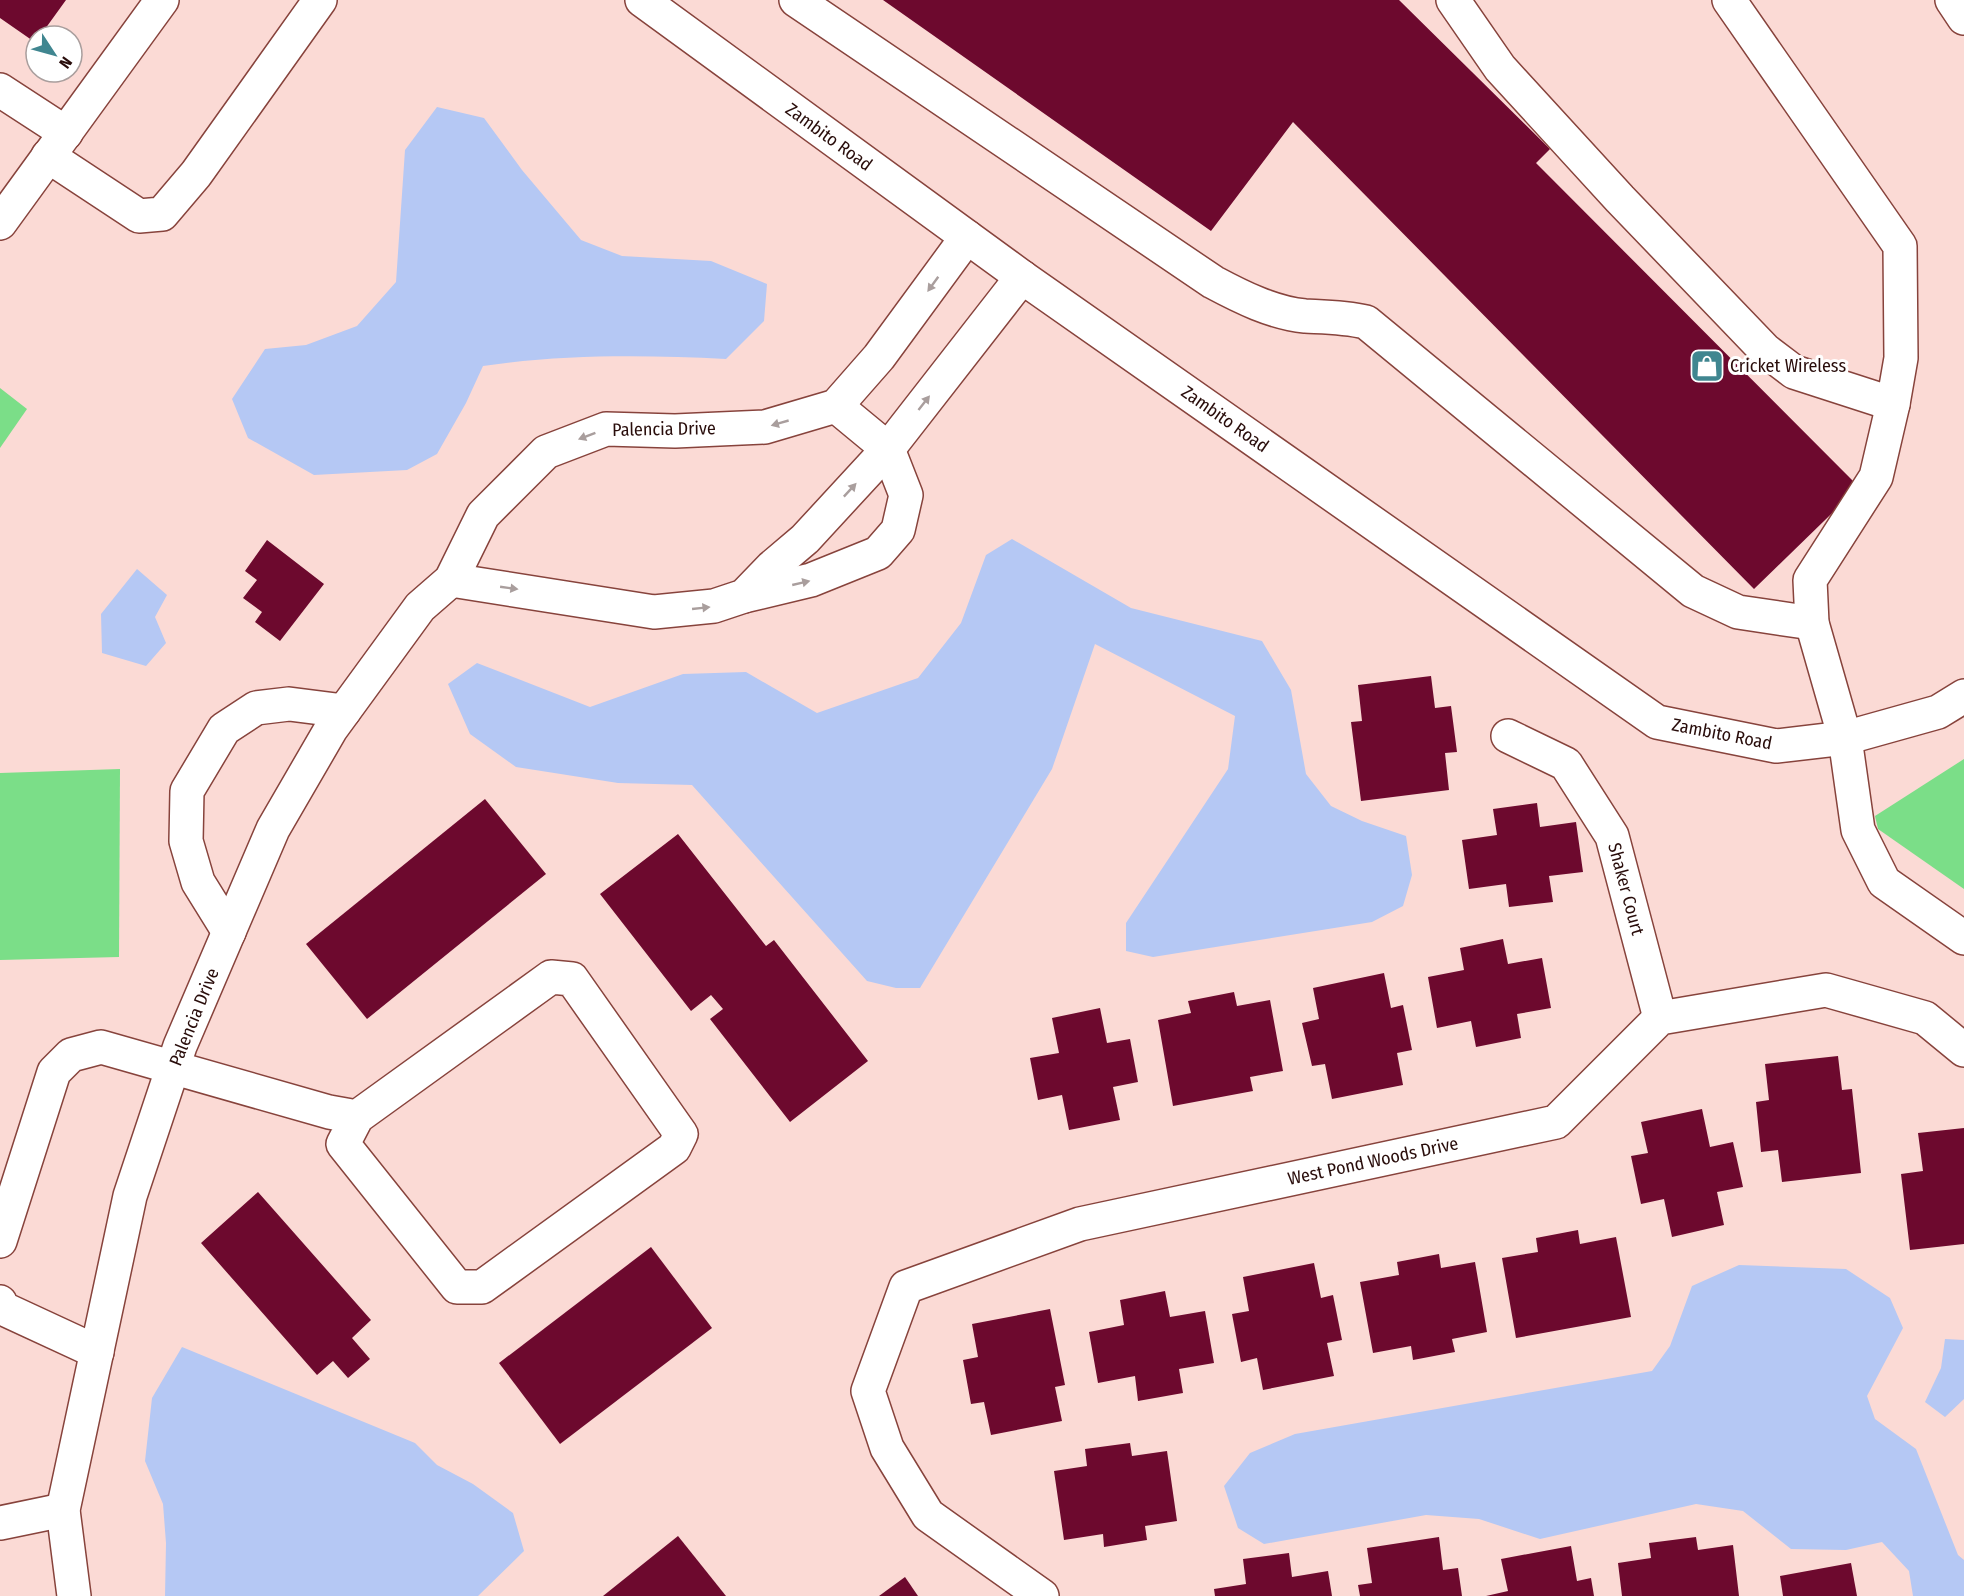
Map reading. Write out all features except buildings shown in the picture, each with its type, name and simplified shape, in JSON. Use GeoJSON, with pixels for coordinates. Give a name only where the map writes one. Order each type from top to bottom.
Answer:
{"type":"FeatureCollection","features":[{"type":"Feature","properties":{"kind":"street"},"geometry":{"type":"LineString","coordinates":[[0,223],[162,0]]}},
{"type":"Feature","properties":{"kind":"street"},"geometry":{"type":"LineString","coordinates":[[0,90],[57,145],[140,216],[162,214],[196,174],[320,0]]}},
{"type":"Feature","properties":{"kind":"street","name":"Zambito Road"},"geometry":{"type":"LineString","coordinates":[[642,0],[1022,277],[1657,722],[1776,746],[1845,738],[1938,712],[1964,696]]}},
{"type":"Feature","properties":{"kind":"street"},"geometry":{"type":"LineString","coordinates":[[796,0],[1213,282],[1251,302],[1304,316],[1338,316],[1366,322],[1693,591],[1738,612],[1812,623]]}},
{"type":"Feature","properties":{"kind":"street"},"geometry":{"type":"LineString","coordinates":[[1453,0],[1500,68],[1620,199],[1766,350],[1794,372],[1893,404]]}},
{"type":"Feature","properties":{"kind":"street"},"geometry":{"type":"LineString","coordinates":[[1729,0],[1900,246],[1901,358],[1876,477],[1810,580],[1812,623],[1845,738],[1858,830],[1884,882],[1964,938]]}},
{"type":"Feature","properties":{"kind":"street"},"geometry":{"type":"LineString","coordinates":[[1952,0],[1964,18]]}},
{"type":"Feature","properties":{"kind":"street"},"geometry":{"type":"LineString","coordinates":[[451,580],[654,612],[714,606],[744,596],[811,580],[878,553],[898,530],[906,495],[888,449],[836,406],[879,357],[968,237]]}},
{"type":"Feature","properties":{"kind":"street"},"geometry":{"type":"LineString","coordinates":[[744,596],[772,567],[805,539],[888,449],[1022,277]]}},
{"type":"Feature","properties":{"kind":"street","name":"Palencia Drive"},"geometry":{"type":"LineString","coordinates":[[74,1596],[63,1510],[130,1196],[173,1068],[273,829],[344,711],[420,607],[451,580],[483,515],[546,452],[606,429],[675,431],[765,427],[836,406]]}},
{"type":"Feature","properties":{"kind":"street"},"geometry":{"type":"LineString","coordinates":[[229,932],[198,882],[195,872],[186,841],[187,791],[224,729],[256,708],[289,704],[344,711]]}},
{"type":"Feature","properties":{"kind":"street","name":"Shaker Court"},"geometry":{"type":"LineString","coordinates":[[1508,736],[1566,764],[1612,836],[1660,1018]]}},
{"type":"Feature","properties":{"kind":"street"},"geometry":{"type":"LineString","coordinates":[[0,1241],[54,1072],[71,1055],[100,1047],[329,1112],[357,1117],[550,976],[572,979],[681,1134],[674,1148],[482,1287],[457,1287],[343,1144],[357,1117]]}},
{"type":"Feature","properties":{"kind":"street"},"geometry":{"type":"LineString","coordinates":[[1660,1018],[1826,990],[1925,1018],[1964,1050]]}},
{"type":"Feature","properties":{"kind":"street","name":"West Pond Woods Drive"},"geometry":{"type":"LineString","coordinates":[[1042,1596],[928,1515],[887,1448],[868,1390],[906,1287],[1080,1224],[1556,1122],[1660,1018]]}},
{"type":"Feature","properties":{"kind":"street"},"geometry":{"type":"LineString","coordinates":[[0,1302],[2,1308],[97,1352]]}},
{"type":"Feature","properties":{"kind":"street"},"geometry":{"type":"LineString","coordinates":[[0,1523],[63,1510]]}},
{"type":"Feature","properties":{"kind":"green space"},"geometry":{"type":"Polygon","coordinates":[[[0,388],[27,409],[0,448],[0,388]]]}},
{"type":"Feature","properties":{"kind":"green space"},"geometry":{"type":"Polygon","coordinates":[[[1964,759],[1964,889],[1878,829],[1875,816],[1964,759]]]}},
{"type":"Feature","properties":{"kind":"green space"},"geometry":{"type":"Polygon","coordinates":[[[120,769],[119,957],[0,960],[0,773],[120,769]]]}},
{"type":"Feature","properties":{"kind":"water"},"geometry":{"type":"Polygon","coordinates":[[[437,107],[484,118],[522,170],[581,240],[622,256],[711,261],[767,284],[764,321],[726,359],[604,356],[543,359],[483,366],[466,403],[437,454],[407,470],[314,475],[248,438],[232,399],[265,349],[306,345],[357,326],[396,282],[405,150],[437,107]]]}},
{"type":"Feature","properties":{"kind":"water"},"geometry":{"type":"Polygon","coordinates":[[[1012,539],[1131,608],[1262,641],[1291,690],[1306,774],[1331,806],[1362,821],[1406,836],[1412,875],[1403,906],[1372,922],[1153,957],[1126,951],[1126,923],[1228,769],[1235,716],[1095,644],[1052,769],[920,988],[896,988],[867,981],[692,785],[618,783],[516,767],[470,734],[448,684],[477,663],[590,707],[683,674],[746,672],[817,713],[918,678],[961,623],[986,555],[1012,539]]]}},
{"type":"Feature","properties":{"kind":"water"},"geometry":{"type":"Polygon","coordinates":[[[137,569],[167,595],[155,617],[166,643],[146,666],[102,653],[101,614],[137,569]]]}},
{"type":"Feature","properties":{"kind":"water"},"geometry":{"type":"Polygon","coordinates":[[[1739,1265],[1846,1269],[1890,1298],[1903,1328],[1867,1396],[1875,1419],[1916,1449],[1958,1555],[1964,1560],[1964,1596],[1913,1596],[1909,1571],[1882,1542],[1846,1550],[1791,1549],[1743,1511],[1696,1504],[1540,1539],[1479,1519],[1426,1515],[1264,1544],[1238,1528],[1224,1486],[1250,1453],[1295,1434],[1652,1371],[1670,1346],[1692,1286],[1739,1265]]]}},
{"type":"Feature","properties":{"kind":"water"},"geometry":{"type":"Polygon","coordinates":[[[1945,1339],[1964,1340],[1964,1399],[1945,1417],[1925,1402],[1941,1368],[1945,1339]]]}},
{"type":"Feature","properties":{"kind":"water"},"geometry":{"type":"Polygon","coordinates":[[[182,1347],[415,1443],[437,1465],[473,1484],[513,1513],[524,1551],[478,1596],[165,1596],[166,1543],[163,1504],[145,1461],[152,1398],[182,1347]]]}},
{"type":"Feature","properties":{"kind":"place","name":"Cricket Wireless"},"geometry":{"type":"Point","coordinates":[1707,366]}}]}
